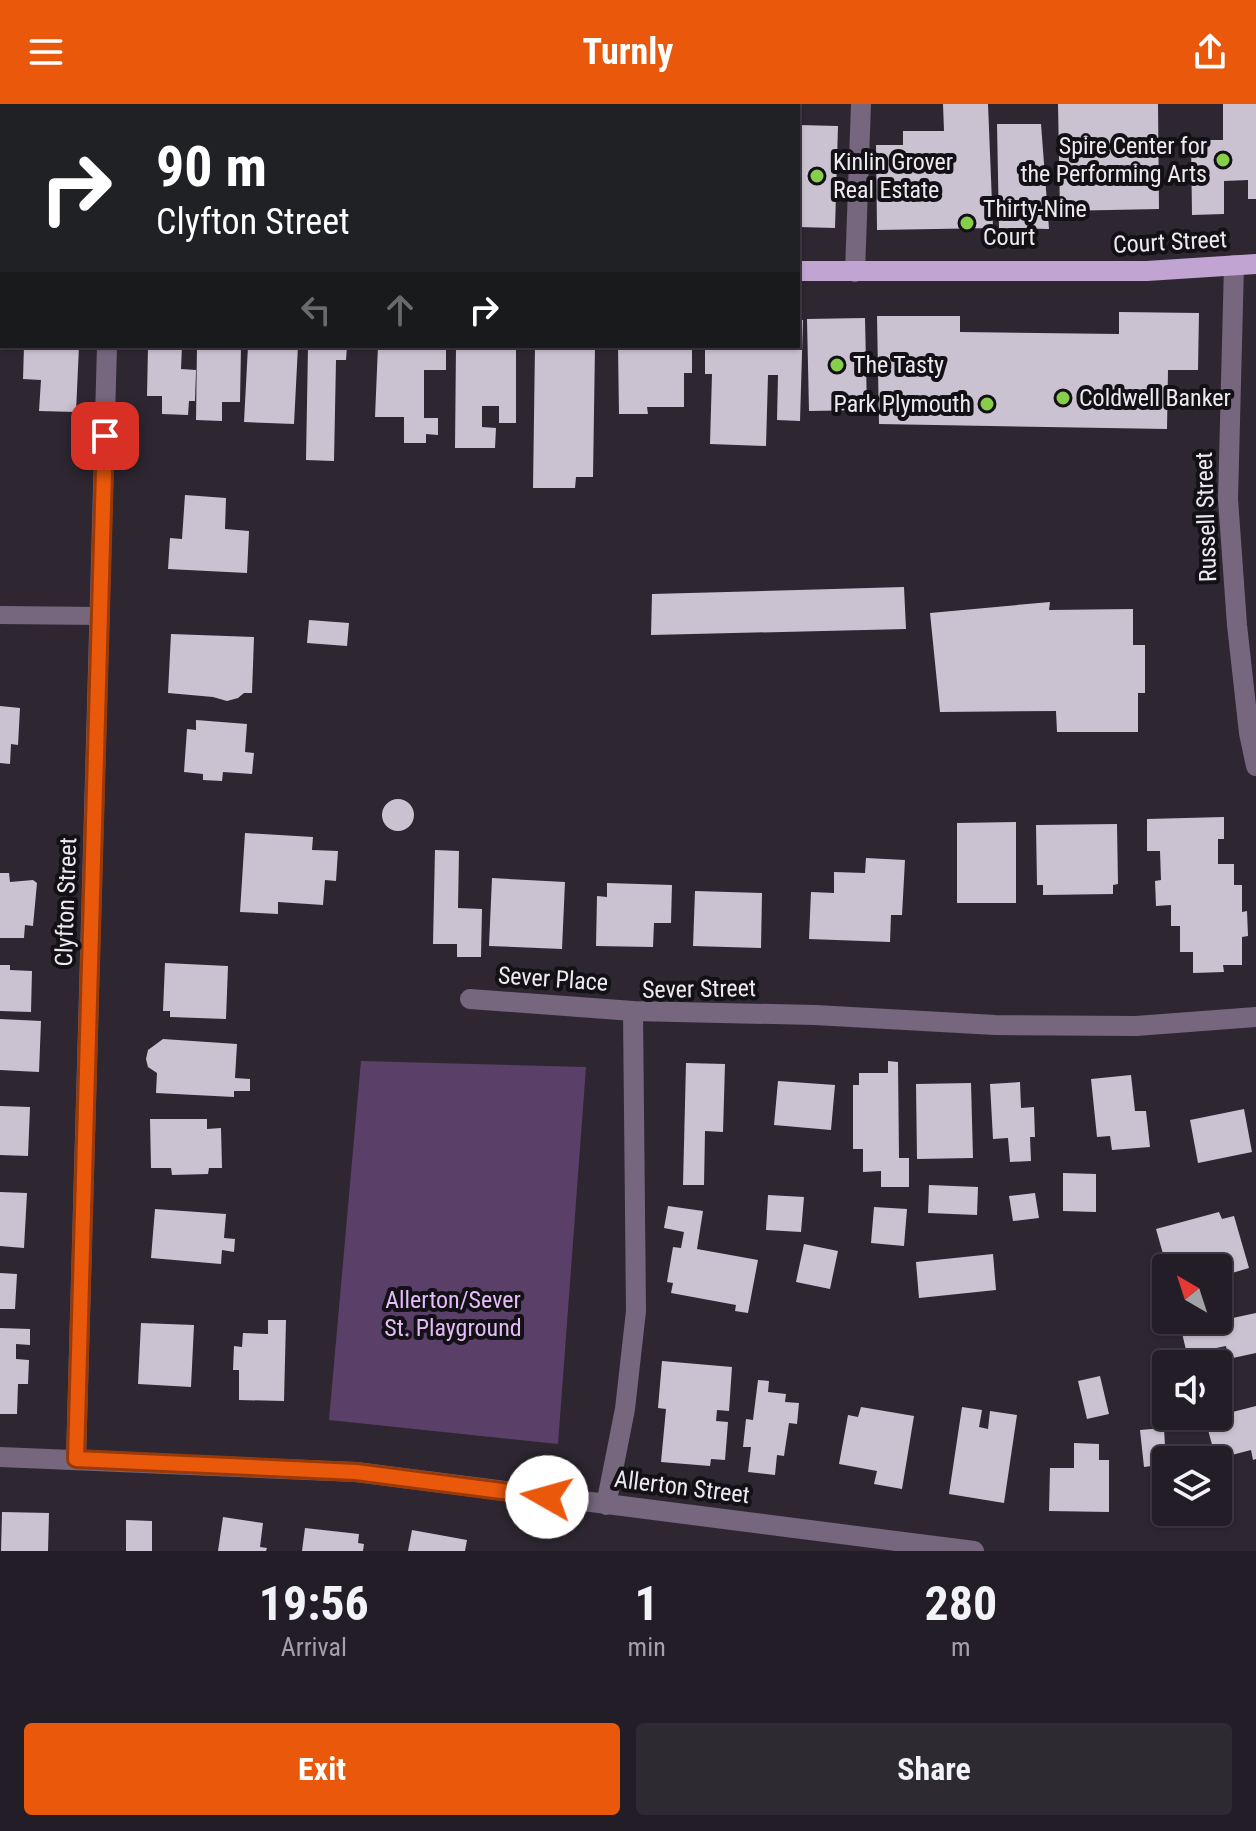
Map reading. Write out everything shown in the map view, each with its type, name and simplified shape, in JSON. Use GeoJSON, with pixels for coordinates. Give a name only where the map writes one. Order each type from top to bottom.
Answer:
{"type":"FeatureCollection","features":[{"type":"Feature","properties":{"kind":"main road","name":"Court Street"},"geometry":{"type":"LineString","coordinates":[[800,271],[1147,271],[1256,264]]}},
{"type":"Feature","properties":{"kind":"street"},"geometry":{"type":"LineString","coordinates":[[855,272],[861,104]]}},
{"type":"Feature","properties":{"kind":"street","name":"Russell Street"},"geometry":{"type":"LineString","coordinates":[[1234,265],[1228,499],[1237,625],[1249,733],[1256,766]]}},
{"type":"Feature","properties":{"kind":"street","name":"Clyfton Street"},"geometry":{"type":"LineString","coordinates":[[76,1459],[107,348]]}},
{"type":"Feature","properties":{"kind":"street","name":"Sever Place"},"geometry":{"type":"LineString","coordinates":[[470,999],[633,1011]]}},
{"type":"Feature","properties":{"kind":"street","name":"Sever Street"},"geometry":{"type":"LineString","coordinates":[[606,1505],[625,1409],[636,1311],[633,1011],[815,1015],[995,1025],[1105,1026],[1256,1017]]}},
{"type":"Feature","properties":{"kind":"street","name":"Allerton Street"},"geometry":{"type":"LineString","coordinates":[[0,1457],[356,1472],[974,1551]]}},
{"type":"Feature","properties":{"kind":"lane"},"geometry":{"type":"LineString","coordinates":[[0,615],[100,616]]}},
{"type":"Feature","properties":{"kind":"green space","name":"Allerton/Sever St. Playground"},"geometry":{"type":"Polygon","coordinates":[[[361,1061],[586,1067],[558,1444],[329,1420],[361,1061]]]}},
{"type":"Feature","properties":{"kind":"building"},"geometry":{"type":"Polygon","coordinates":[[[943,104],[988,104],[993,228],[877,230],[876,145],[903,145],[903,131],[944,131],[943,104]]]}},
{"type":"Feature","properties":{"kind":"building"},"geometry":{"type":"Polygon","coordinates":[[[1058,104],[1158,104],[1159,209],[1060,211],[1058,104]]]}},
{"type":"Feature","properties":{"kind":"building","name":"Spire Center for the Performing Arts"},"geometry":{"type":"Polygon","coordinates":[[[1223,104],[1256,104],[1256,199],[1248,199],[1248,180],[1224,181],[1224,214],[1192,215],[1191,140],[1223,140],[1223,104]]]}},
{"type":"Feature","properties":{"kind":"building"},"geometry":{"type":"Polygon","coordinates":[[[997,124],[1041,124],[1049,229],[999,228],[997,124]]]}},
{"type":"Feature","properties":{"kind":"building","name":"Kinlin Grover Real Estate"},"geometry":{"type":"Polygon","coordinates":[[[800,125],[838,126],[835,228],[800,227],[800,125]]]}},
{"type":"Feature","properties":{"kind":"building","name":"Coldwell Banker"},"geometry":{"type":"Polygon","coordinates":[[[1119,312],[1199,313],[1198,370],[1168,370],[1167,429],[879,424],[877,316],[960,316],[960,332],[1119,334],[1119,312]]]}},
{"type":"Feature","properties":{"kind":"building","name":"The Tasty"},"geometry":{"type":"Polygon","coordinates":[[[865,318],[867,410],[809,411],[807,319],[865,318]]]}},
{"type":"Feature","properties":{"kind":"building"},"geometry":{"type":"Polygon","coordinates":[[[800,320],[803,320],[800,421],[777,420],[778,375],[768,375],[766,446],[710,444],[712,374],[705,374],[705,348],[800,348],[800,320]]]}},
{"type":"Feature","properties":{"kind":"building"},"geometry":{"type":"Polygon","coordinates":[[[24,348],[79,348],[76,412],[39,411],[41,380],[23,379],[24,348]]]}},
{"type":"Feature","properties":{"kind":"building"},"geometry":{"type":"Polygon","coordinates":[[[148,348],[182,348],[181,369],[196,370],[195,401],[189,401],[188,415],[162,414],[162,396],[147,396],[148,348]]]}},
{"type":"Feature","properties":{"kind":"building"},"geometry":{"type":"Polygon","coordinates":[[[197,348],[241,348],[240,402],[222,402],[222,421],[196,420],[197,348]]]}},
{"type":"Feature","properties":{"kind":"building"},"geometry":{"type":"Polygon","coordinates":[[[248,348],[298,348],[294,424],[244,422],[248,348]]]}},
{"type":"Feature","properties":{"kind":"building"},"geometry":{"type":"Polygon","coordinates":[[[308,348],[347,348],[346,360],[336,360],[334,461],[306,460],[308,348]]]}},
{"type":"Feature","properties":{"kind":"building"},"geometry":{"type":"Polygon","coordinates":[[[378,348],[446,348],[446,370],[424,370],[424,418],[438,418],[438,435],[426,434],[426,443],[404,443],[404,417],[375,417],[378,348]]]}},
{"type":"Feature","properties":{"kind":"building"},"geometry":{"type":"Polygon","coordinates":[[[456,348],[516,348],[516,423],[499,423],[499,406],[482,406],[482,427],[496,428],[495,448],[455,448],[456,348]]]}},
{"type":"Feature","properties":{"kind":"building"},"geometry":{"type":"Polygon","coordinates":[[[535,348],[595,348],[593,477],[576,477],[575,488],[533,488],[535,348]]]}},
{"type":"Feature","properties":{"kind":"building"},"geometry":{"type":"Polygon","coordinates":[[[618,348],[692,348],[692,373],[684,373],[684,407],[647,407],[648,414],[619,414],[618,348]]]}},
{"type":"Feature","properties":{"kind":"building"},"geometry":{"type":"Polygon","coordinates":[[[185,495],[226,498],[225,529],[249,531],[247,573],[168,569],[170,538],[182,539],[185,495]]]}},
{"type":"Feature","properties":{"kind":"building"},"geometry":{"type":"Polygon","coordinates":[[[904,587],[906,629],[651,635],[652,594],[904,587]]]}},
{"type":"Feature","properties":{"kind":"building"},"geometry":{"type":"Polygon","coordinates":[[[1050,602],[1049,610],[1133,609],[1133,645],[1145,645],[1145,693],[1138,693],[1138,732],[1057,732],[1056,711],[940,712],[930,613],[1050,602]]]}},
{"type":"Feature","properties":{"kind":"building"},"geometry":{"type":"Polygon","coordinates":[[[309,620],[349,623],[347,646],[307,643],[309,620]]]}},
{"type":"Feature","properties":{"kind":"building"},"geometry":{"type":"Polygon","coordinates":[[[171,634],[254,637],[252,693],[244,693],[227,701],[168,693],[171,634]]]}},
{"type":"Feature","properties":{"kind":"building"},"geometry":{"type":"Polygon","coordinates":[[[0,706],[20,708],[18,745],[11,744],[10,764],[0,763],[0,706]]]}},
{"type":"Feature","properties":{"kind":"building"},"geometry":{"type":"Polygon","coordinates":[[[196,720],[247,724],[245,752],[254,753],[252,774],[223,772],[222,781],[203,780],[203,774],[184,772],[187,729],[196,730],[196,720]]]}},
{"type":"Feature","properties":{"kind":"building"},"geometry":{"type":"Polygon","coordinates":[[[398,799],[409,804],[414,815],[409,826],[398,831],[387,826],[382,815],[387,804],[398,799]]]}},
{"type":"Feature","properties":{"kind":"building"},"geometry":{"type":"Polygon","coordinates":[[[1224,817],[1224,839],[1218,839],[1218,864],[1234,864],[1234,885],[1242,885],[1242,912],[1247,911],[1248,936],[1242,937],[1242,965],[1223,965],[1224,972],[1193,973],[1193,952],[1180,952],[1180,926],[1171,926],[1171,905],[1156,906],[1155,881],[1161,880],[1160,851],[1147,851],[1147,819],[1224,817]]]}},
{"type":"Feature","properties":{"kind":"building"},"geometry":{"type":"Polygon","coordinates":[[[1016,822],[1016,903],[957,903],[957,823],[1016,822]]]}},
{"type":"Feature","properties":{"kind":"building"},"geometry":{"type":"Polygon","coordinates":[[[1117,824],[1118,884],[1113,885],[1113,894],[1043,895],[1043,885],[1037,885],[1036,825],[1117,824]]]}},
{"type":"Feature","properties":{"kind":"building"},"geometry":{"type":"Polygon","coordinates":[[[245,833],[313,837],[312,850],[338,851],[336,881],[325,880],[323,905],[278,902],[278,914],[240,912],[245,833]]]}},
{"type":"Feature","properties":{"kind":"building"},"geometry":{"type":"Polygon","coordinates":[[[435,850],[459,851],[458,908],[482,909],[481,957],[457,957],[457,944],[433,944],[435,850]]]}},
{"type":"Feature","properties":{"kind":"building"},"geometry":{"type":"Polygon","coordinates":[[[866,858],[905,860],[902,915],[891,915],[890,942],[809,939],[811,892],[834,893],[834,872],[865,873],[866,858]]]}},
{"type":"Feature","properties":{"kind":"building"},"geometry":{"type":"Polygon","coordinates":[[[0,873],[9,873],[10,882],[33,880],[37,883],[33,926],[25,925],[24,938],[0,938],[0,873]]]}},
{"type":"Feature","properties":{"kind":"building"},"geometry":{"type":"Polygon","coordinates":[[[492,878],[565,882],[562,949],[489,946],[492,878]]]}},
{"type":"Feature","properties":{"kind":"building"},"geometry":{"type":"Polygon","coordinates":[[[607,883],[672,885],[671,923],[654,923],[653,947],[596,946],[597,896],[607,897],[607,883]]]}},
{"type":"Feature","properties":{"kind":"building"},"geometry":{"type":"Polygon","coordinates":[[[695,891],[762,893],[761,948],[693,946],[695,891]]]}},
{"type":"Feature","properties":{"kind":"building"},"geometry":{"type":"Polygon","coordinates":[[[165,963],[228,966],[226,1019],[170,1017],[170,1011],[163,1011],[165,963]]]}},
{"type":"Feature","properties":{"kind":"building"},"geometry":{"type":"Polygon","coordinates":[[[0,965],[10,965],[10,970],[32,971],[31,1012],[0,1011],[0,965]]]}},
{"type":"Feature","properties":{"kind":"building"},"geometry":{"type":"Polygon","coordinates":[[[0,1019],[41,1021],[39,1072],[0,1070],[0,1019]]]}},
{"type":"Feature","properties":{"kind":"building"},"geometry":{"type":"Polygon","coordinates":[[[163,1039],[237,1044],[235,1078],[250,1079],[250,1091],[234,1091],[234,1097],[156,1093],[157,1073],[148,1067],[146,1059],[148,1050],[163,1039]]]}},
{"type":"Feature","properties":{"kind":"building"},"geometry":{"type":"Polygon","coordinates":[[[888,1061],[898,1062],[899,1158],[909,1158],[909,1187],[881,1187],[881,1171],[863,1172],[863,1149],[853,1149],[853,1085],[859,1085],[859,1073],[888,1073],[888,1061]]]}},
{"type":"Feature","properties":{"kind":"building"},"geometry":{"type":"Polygon","coordinates":[[[686,1063],[725,1064],[723,1132],[705,1131],[704,1185],[683,1185],[686,1063]]]}},
{"type":"Feature","properties":{"kind":"building"},"geometry":{"type":"Polygon","coordinates":[[[1131,1075],[1135,1111],[1146,1111],[1150,1147],[1112,1150],[1110,1136],[1097,1137],[1091,1079],[1131,1075]]]}},
{"type":"Feature","properties":{"kind":"building"},"geometry":{"type":"Polygon","coordinates":[[[778,1081],[835,1085],[831,1130],[774,1125],[778,1081]]]}},
{"type":"Feature","properties":{"kind":"building"},"geometry":{"type":"Polygon","coordinates":[[[1020,1082],[1021,1108],[1034,1107],[1035,1137],[1030,1137],[1031,1161],[1010,1162],[1008,1138],[993,1139],[990,1084],[1020,1082]]]}},
{"type":"Feature","properties":{"kind":"building"},"geometry":{"type":"Polygon","coordinates":[[[971,1083],[973,1158],[917,1159],[916,1084],[971,1083]]]}},
{"type":"Feature","properties":{"kind":"building"},"geometry":{"type":"Polygon","coordinates":[[[0,1106],[30,1107],[28,1156],[0,1155],[0,1106]]]}},
{"type":"Feature","properties":{"kind":"building"},"geometry":{"type":"Polygon","coordinates":[[[1244,1109],[1252,1152],[1198,1163],[1190,1120],[1244,1109]]]}},
{"type":"Feature","properties":{"kind":"building"},"geometry":{"type":"Polygon","coordinates":[[[150,1119],[207,1119],[207,1129],[221,1128],[222,1168],[209,1168],[208,1174],[172,1175],[171,1168],[151,1168],[150,1119]]]}},
{"type":"Feature","properties":{"kind":"building"},"geometry":{"type":"Polygon","coordinates":[[[1063,1173],[1096,1174],[1096,1212],[1063,1211],[1063,1173]]]}},
{"type":"Feature","properties":{"kind":"building"},"geometry":{"type":"Polygon","coordinates":[[[929,1185],[978,1187],[977,1215],[928,1213],[929,1185]]]}},
{"type":"Feature","properties":{"kind":"building"},"geometry":{"type":"Polygon","coordinates":[[[0,1192],[27,1193],[24,1248],[0,1246],[0,1192]]]}},
{"type":"Feature","properties":{"kind":"building"},"geometry":{"type":"Polygon","coordinates":[[[1035,1193],[1039,1218],[1013,1221],[1009,1196],[1035,1193]]]}},
{"type":"Feature","properties":{"kind":"building"},"geometry":{"type":"Polygon","coordinates":[[[768,1195],[804,1197],[801,1232],[766,1230],[768,1195]]]}},
{"type":"Feature","properties":{"kind":"building"},"geometry":{"type":"Polygon","coordinates":[[[668,1206],[703,1211],[697,1249],[758,1260],[748,1313],[735,1311],[736,1305],[671,1293],[673,1283],[667,1282],[673,1247],[681,1248],[684,1232],[664,1228],[668,1206]]]}},
{"type":"Feature","properties":{"kind":"building"},"geometry":{"type":"Polygon","coordinates":[[[874,1207],[907,1209],[904,1246],[871,1243],[874,1207]]]}},
{"type":"Feature","properties":{"kind":"building"},"geometry":{"type":"Polygon","coordinates":[[[155,1209],[226,1214],[224,1238],[235,1239],[234,1252],[222,1250],[221,1264],[151,1258],[155,1209]]]}},
{"type":"Feature","properties":{"kind":"building"},"geometry":{"type":"Polygon","coordinates":[[[1219,1212],[1222,1219],[1234,1216],[1249,1268],[1232,1273],[1232,1254],[1163,1254],[1156,1229],[1219,1212]]]}},
{"type":"Feature","properties":{"kind":"building"},"geometry":{"type":"Polygon","coordinates":[[[804,1244],[838,1251],[830,1289],[796,1282],[804,1244]]]}},
{"type":"Feature","properties":{"kind":"building"},"geometry":{"type":"Polygon","coordinates":[[[993,1254],[996,1290],[919,1298],[916,1262],[993,1254]]]}},
{"type":"Feature","properties":{"kind":"building"},"geometry":{"type":"Polygon","coordinates":[[[0,1273],[17,1274],[15,1309],[0,1309],[0,1273]]]}},
{"type":"Feature","properties":{"kind":"building"},"geometry":{"type":"Polygon","coordinates":[[[1256,1313],[1256,1353],[1232,1358],[1232,1350],[1227,1350],[1226,1346],[1186,1350],[1182,1334],[1232,1334],[1232,1318],[1256,1313]]]}},
{"type":"Feature","properties":{"kind":"building"},"geometry":{"type":"Polygon","coordinates":[[[268,1320],[286,1320],[284,1401],[239,1400],[239,1370],[233,1370],[234,1346],[242,1347],[243,1333],[268,1334],[268,1320]]]}},
{"type":"Feature","properties":{"kind":"building"},"geometry":{"type":"Polygon","coordinates":[[[141,1323],[194,1325],[191,1387],[138,1384],[141,1323]]]}},
{"type":"Feature","properties":{"kind":"building"},"geometry":{"type":"Polygon","coordinates":[[[0,1328],[30,1329],[30,1345],[16,1344],[16,1359],[29,1360],[28,1384],[18,1384],[17,1414],[0,1414],[0,1328]]]}},
{"type":"Feature","properties":{"kind":"building"},"geometry":{"type":"Polygon","coordinates":[[[662,1361],[732,1367],[729,1411],[717,1410],[716,1421],[728,1422],[725,1460],[711,1459],[710,1466],[661,1462],[666,1409],[658,1408],[662,1361]]]}},
{"type":"Feature","properties":{"kind":"building"},"geometry":{"type":"Polygon","coordinates":[[[1100,1376],[1109,1414],[1087,1419],[1078,1381],[1100,1376]]]}},
{"type":"Feature","properties":{"kind":"building"},"geometry":{"type":"Polygon","coordinates":[[[758,1380],[769,1381],[768,1392],[786,1394],[785,1402],[799,1403],[797,1424],[789,1423],[784,1456],[777,1455],[775,1475],[748,1472],[751,1447],[743,1447],[746,1419],[753,1420],[758,1380]]]}},
{"type":"Feature","properties":{"kind":"building"},"geometry":{"type":"Polygon","coordinates":[[[1256,1406],[1256,1459],[1253,1460],[1251,1450],[1232,1455],[1232,1446],[1212,1446],[1208,1430],[1232,1430],[1232,1412],[1256,1406]]]}},
{"type":"Feature","properties":{"kind":"building"},"geometry":{"type":"Polygon","coordinates":[[[861,1407],[914,1416],[902,1489],[874,1484],[877,1471],[839,1464],[848,1415],[858,1417],[861,1407]]]}},
{"type":"Feature","properties":{"kind":"building"},"geometry":{"type":"Polygon","coordinates":[[[962,1407],[982,1410],[979,1427],[988,1429],[990,1411],[1017,1415],[1004,1503],[949,1494],[962,1407]]]}},
{"type":"Feature","properties":{"kind":"building"},"geometry":{"type":"Polygon","coordinates":[[[1140,1430],[1164,1430],[1165,1446],[1152,1446],[1152,1466],[1144,1467],[1140,1430]]]}},
{"type":"Feature","properties":{"kind":"building"},"geometry":{"type":"Polygon","coordinates":[[[1074,1443],[1099,1444],[1099,1460],[1109,1460],[1109,1512],[1049,1511],[1050,1468],[1074,1468],[1074,1443]]]}},
{"type":"Feature","properties":{"kind":"building"},"geometry":{"type":"Polygon","coordinates":[[[2,1512],[49,1513],[48,1551],[1,1551],[2,1512]]]}},
{"type":"Feature","properties":{"kind":"building"},"geometry":{"type":"Polygon","coordinates":[[[223,1517],[263,1523],[260,1547],[267,1548],[266,1551],[218,1551],[223,1517]]]}},
{"type":"Feature","properties":{"kind":"building"},"geometry":{"type":"Polygon","coordinates":[[[126,1520],[152,1521],[152,1551],[126,1551],[126,1520]]]}},
{"type":"Feature","properties":{"kind":"building"},"geometry":{"type":"Polygon","coordinates":[[[305,1528],[359,1534],[358,1543],[364,1544],[363,1551],[302,1551],[305,1528]]]}},
{"type":"Feature","properties":{"kind":"building"},"geometry":{"type":"Polygon","coordinates":[[[412,1530],[467,1540],[465,1551],[408,1551],[412,1530]]]}},
{"type":"Feature","properties":{"kind":"place","name":"Spire Center for the Performing Arts"},"geometry":{"type":"Point","coordinates":[1223,160]}},
{"type":"Feature","properties":{"kind":"place","name":"Kinlin Grover Real Estate"},"geometry":{"type":"Point","coordinates":[817,176]}},
{"type":"Feature","properties":{"kind":"place","name":"Thirty-Nine Court"},"geometry":{"type":"Point","coordinates":[967,223]}},
{"type":"Feature","properties":{"kind":"place","name":"The Tasty"},"geometry":{"type":"Point","coordinates":[837,365]}},
{"type":"Feature","properties":{"kind":"place","name":"Coldwell Banker"},"geometry":{"type":"Point","coordinates":[1063,398]}},
{"type":"Feature","properties":{"kind":"place","name":"Park Plymouth"},"geometry":{"type":"Point","coordinates":[987,404]}},
{"type":"Feature","properties":{"kind":"route"},"geometry":{"type":"LineString","coordinates":[[105,436],[76,1459],[356,1472],[547,1497]]}}]}
